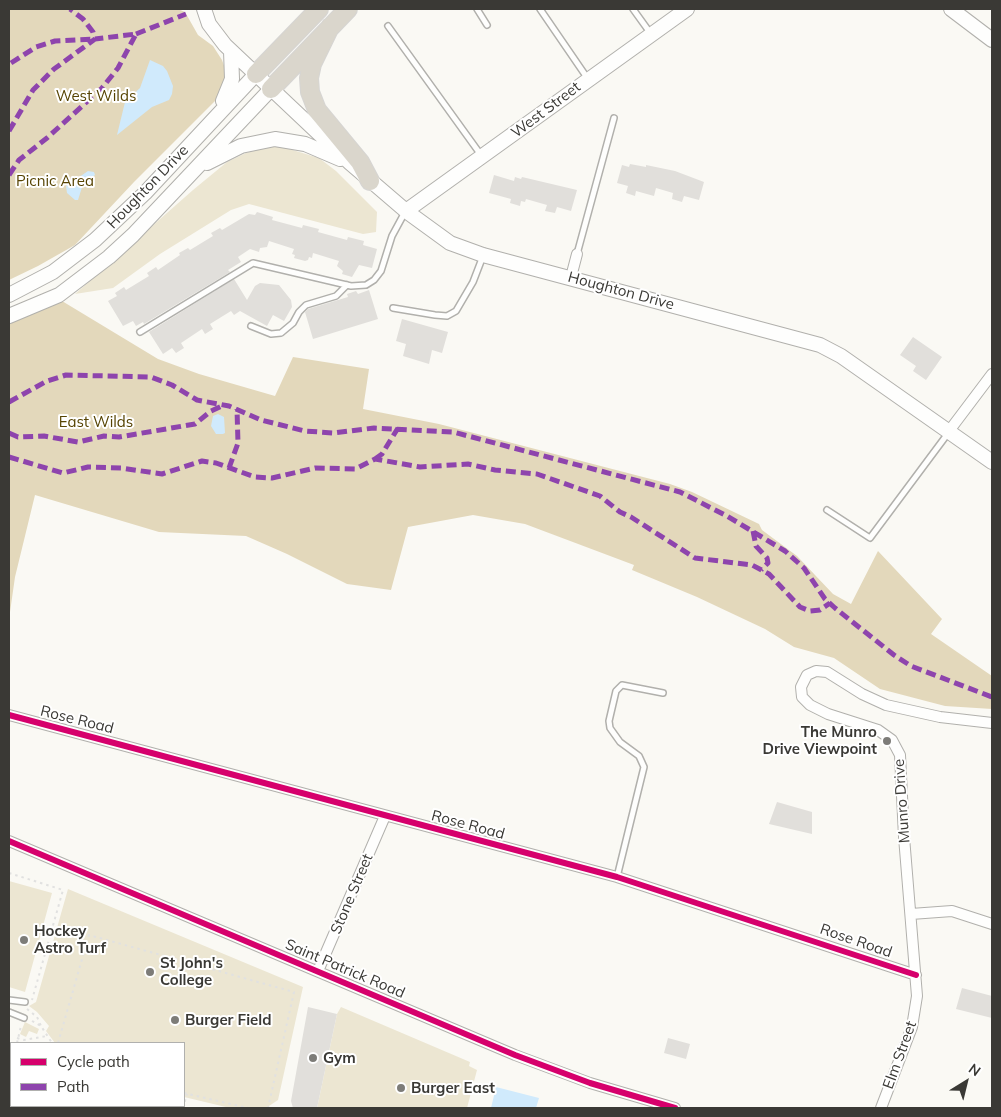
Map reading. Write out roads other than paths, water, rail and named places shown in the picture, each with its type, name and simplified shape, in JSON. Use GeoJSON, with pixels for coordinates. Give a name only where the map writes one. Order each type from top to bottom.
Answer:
{"type":"FeatureCollection","features":[{"type":"Feature","properties":{"kind":"highway"},"geometry":{"type":"LineString","coordinates":[[256,74],[319,9]]}},
{"type":"Feature","properties":{"kind":"highway"},"geometry":{"type":"LineString","coordinates":[[271,88],[348,9]]}},
{"type":"Feature","properties":{"kind":"highway"},"geometry":{"type":"LineString","coordinates":[[330,27],[312,64],[309,78],[310,92],[318,110],[360,162],[370,181]]}},
{"type":"Feature","properties":{"kind":"main road"},"geometry":{"type":"LineString","coordinates":[[204,9],[209,24],[231,51],[256,74]]}},
{"type":"Feature","properties":{"kind":"main road","name":"West Street"},"geometry":{"type":"LineString","coordinates":[[406,211],[687,9]]}},
{"type":"Feature","properties":{"kind":"main road"},"geometry":{"type":"LineString","coordinates":[[951,9],[992,40]]}},
{"type":"Feature","properties":{"kind":"main road"},"geometry":{"type":"LineString","coordinates":[[211,121],[230,87],[233,71],[231,51]]}},
{"type":"Feature","properties":{"kind":"main road","name":"Houghton Drive"},"geometry":{"type":"LineString","coordinates":[[9,295],[53,272],[95,240],[145,192],[256,74],[370,181],[406,211],[450,243],[483,255],[820,345],[841,356],[992,462]]}},
{"type":"Feature","properties":{"kind":"main road","name":"Houghton Drive"},"geometry":{"type":"LineString","coordinates":[[9,316],[42,304],[85,278],[133,235],[271,88]]}},
{"type":"Feature","properties":{"kind":"main road"},"geometry":{"type":"LineString","coordinates":[[195,170],[241,146],[275,139],[305,144],[350,163]]}},
{"type":"Feature","properties":{"kind":"street"},"geometry":{"type":"LineString","coordinates":[[570,277],[577,254]]}},
{"type":"Feature","properties":{"kind":"street"},"geometry":{"type":"LineString","coordinates":[[949,431],[992,374]]}},
{"type":"Feature","properties":{"kind":"street","name":"Munro Drive"},"geometry":{"type":"LineString","coordinates":[[916,975],[904,836],[901,762],[898,749],[892,740],[878,730],[828,714],[810,705],[800,692],[802,683],[811,673],[827,672],[862,694],[886,704],[940,717],[992,722]]}},
{"type":"Feature","properties":{"kind":"street","name":"Rose Road"},"geometry":{"type":"LineString","coordinates":[[9,716],[617,877],[916,975]]}},
{"type":"Feature","properties":{"kind":"street","name":"Stone Street"},"geometry":{"type":"LineString","coordinates":[[318,971],[385,816]]}},
{"type":"Feature","properties":{"kind":"street","name":"Saint Patrick Road"},"geometry":{"type":"LineString","coordinates":[[9,840],[544,1067],[590,1083],[675,1108]]}},
{"type":"Feature","properties":{"kind":"street"},"geometry":{"type":"LineString","coordinates":[[912,914],[952,911],[992,924]]}},
{"type":"Feature","properties":{"kind":"street","name":"Elm Street"},"geometry":{"type":"LineString","coordinates":[[882,1107],[912,1027],[917,996],[916,975]]}},
{"type":"Feature","properties":{"kind":"lane"},"geometry":{"type":"LineString","coordinates":[[477,9],[487,25]]}},
{"type":"Feature","properties":{"kind":"lane"},"geometry":{"type":"LineString","coordinates":[[540,9],[588,79]]}},
{"type":"Feature","properties":{"kind":"lane"},"geometry":{"type":"LineString","coordinates":[[633,9],[651,34]]}},
{"type":"Feature","properties":{"kind":"lane"},"geometry":{"type":"LineString","coordinates":[[388,26],[483,157]]}},
{"type":"Feature","properties":{"kind":"lane"},"geometry":{"type":"LineString","coordinates":[[577,254],[614,118]]}},
{"type":"Feature","properties":{"kind":"lane"},"geometry":{"type":"LineString","coordinates":[[140,332],[254,263],[348,285],[363,286],[374,280],[379,274],[392,236],[406,211]]}},
{"type":"Feature","properties":{"kind":"lane"},"geometry":{"type":"LineString","coordinates":[[393,308],[447,316],[456,311],[473,282],[483,255]]}},
{"type":"Feature","properties":{"kind":"lane"},"geometry":{"type":"LineString","coordinates":[[251,326],[271,334],[281,333],[293,323],[299,312],[306,305],[336,296],[348,285]]}},
{"type":"Feature","properties":{"kind":"lane"},"geometry":{"type":"LineString","coordinates":[[827,510],[865,538],[870,538],[949,431]]}},
{"type":"Feature","properties":{"kind":"lane"},"geometry":{"type":"LineString","coordinates":[[617,877],[644,767],[639,756],[620,742],[610,728],[609,721],[616,690],[622,685],[663,693]]}},
{"type":"Feature","properties":{"kind":"lane"},"geometry":{"type":"LineString","coordinates":[[9,1000],[26,1005]]}},
{"type":"Feature","properties":{"kind":"lane"},"geometry":{"type":"LineString","coordinates":[[9,1012],[24,1018]]}},
{"type":"Feature","properties":{"kind":"water"},"geometry":{"type":"Polygon","coordinates":[[[150,60],[163,66],[167,71],[173,86],[172,94],[169,100],[152,107],[117,135],[125,102],[140,88],[150,60]]]}},
{"type":"Feature","properties":{"kind":"water"},"geometry":{"type":"Polygon","coordinates":[[[88,171],[94,172],[95,175],[83,184],[78,200],[75,200],[67,193],[66,186],[88,171]]]}},
{"type":"Feature","properties":{"kind":"water"},"geometry":{"type":"Polygon","coordinates":[[[218,414],[224,417],[225,433],[223,434],[216,434],[211,426],[213,416],[218,414]]]}},
{"type":"Feature","properties":{"kind":"water"},"geometry":{"type":"Polygon","coordinates":[[[496,1087],[539,1098],[536,1108],[491,1108],[496,1087]]]}},
{"type":"Feature","properties":{"kind":"place","name":"The Munro Drive Viewpoint"},"geometry":{"type":"Point","coordinates":[887,741]}},
{"type":"Feature","properties":{"kind":"place","name":"Hockey Astro Turf"},"geometry":{"type":"Point","coordinates":[24,940]}},
{"type":"Feature","properties":{"kind":"place","name":"St John's College"},"geometry":{"type":"Point","coordinates":[150,972]}},
{"type":"Feature","properties":{"kind":"place","name":"Burger Field"},"geometry":{"type":"Point","coordinates":[175,1020]}},
{"type":"Feature","properties":{"kind":"place","name":"Gym"},"geometry":{"type":"Point","coordinates":[313,1058]}},
{"type":"Feature","properties":{"kind":"place","name":"Burger East"},"geometry":{"type":"Point","coordinates":[401,1088]}},
{"type":"Feature","properties":{"kind":"park label","name":"West Wilds"},"geometry":{"type":"Point","coordinates":[96,96]}},
{"type":"Feature","properties":{"kind":"park label","name":"Picnic Area"},"geometry":{"type":"Point","coordinates":[55,181]}},
{"type":"Feature","properties":{"kind":"park label","name":"East Wilds"},"geometry":{"type":"Point","coordinates":[96,422]}}]}
